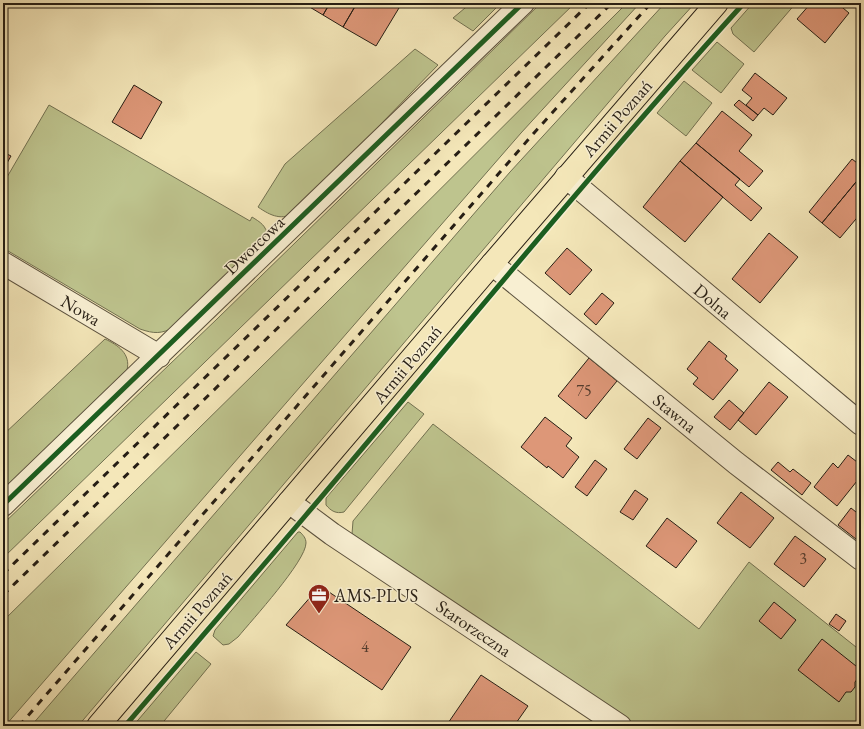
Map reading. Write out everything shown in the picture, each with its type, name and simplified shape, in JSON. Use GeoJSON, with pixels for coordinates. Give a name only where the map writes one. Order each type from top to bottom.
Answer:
{"type":"FeatureCollection","features":[{"type":"Feature","properties":{"kind":"main road","name":"Armii Poznań"},"geometry":{"type":"LineString","coordinates":[[98,726],[717,3]]}},
{"type":"Feature","properties":{"kind":"street","name":"Dworcowa"},"geometry":{"type":"LineString","coordinates":[[3,505],[523,3]]}},
{"type":"Feature","properties":{"kind":"street","name":"Dolna"},"geometry":{"type":"LineString","coordinates":[[566,178],[861,424]]}},
{"type":"Feature","properties":{"kind":"street","name":"Nowa"},"geometry":{"type":"LineString","coordinates":[[3,263],[159,356]]}},
{"type":"Feature","properties":{"kind":"street","name":"Stawna"},"geometry":{"type":"LineString","coordinates":[[492,264],[736,463],[861,559]]}},
{"type":"Feature","properties":{"kind":"street","name":"Starorzeczna"},"geometry":{"type":"LineString","coordinates":[[289,502],[332,534],[620,726]]}},
{"type":"Feature","properties":{"kind":"green space"},"geometry":{"type":"Polygon","coordinates":[[[471,3],[501,3],[473,31],[453,18],[471,3]]]}},
{"type":"Feature","properties":{"kind":"green space"},"geometry":{"type":"Polygon","coordinates":[[[541,3],[575,3],[3,558],[3,524],[217,319],[541,3]]]}},
{"type":"Feature","properties":{"kind":"green space"},"geometry":{"type":"Polygon","coordinates":[[[627,3],[640,3],[521,133],[5,726],[3,726],[3,621],[322,307],[627,3]]]}},
{"type":"Feature","properties":{"kind":"green space"},"geometry":{"type":"Polygon","coordinates":[[[665,3],[695,3],[665,36],[78,726],[31,726],[510,172],[665,3]]]}},
{"type":"Feature","properties":{"kind":"green space"},"geometry":{"type":"Polygon","coordinates":[[[753,3],[796,3],[754,52],[733,34],[731,28],[753,3]]]}},
{"type":"Feature","properties":{"kind":"green space"},"geometry":{"type":"Polygon","coordinates":[[[717,42],[744,64],[721,93],[692,70],[717,42]]]}},
{"type":"Feature","properties":{"kind":"green space"},"geometry":{"type":"Polygon","coordinates":[[[415,49],[438,65],[296,212],[291,215],[281,217],[267,213],[258,207],[285,164],[415,49]]]}},
{"type":"Feature","properties":{"kind":"green space"},"geometry":{"type":"Polygon","coordinates":[[[684,81],[712,103],[686,136],[657,113],[684,81]]]}},
{"type":"Feature","properties":{"kind":"green space"},"geometry":{"type":"Polygon","coordinates":[[[49,105],[250,221],[252,217],[266,230],[267,236],[174,327],[166,331],[158,332],[150,332],[140,329],[3,248],[3,184],[49,105]]]}},
{"type":"Feature","properties":{"kind":"green space"},"geometry":{"type":"Polygon","coordinates":[[[105,339],[119,347],[125,355],[128,364],[127,370],[3,490],[3,435],[105,339]]]}},
{"type":"Feature","properties":{"kind":"green space"},"geometry":{"type":"Polygon","coordinates":[[[408,402],[424,414],[344,512],[339,513],[332,510],[326,505],[326,498],[408,402]]]}},
{"type":"Feature","properties":{"kind":"green space"},"geometry":{"type":"Polygon","coordinates":[[[433,424],[699,629],[749,562],[861,651],[861,726],[634,726],[365,545],[352,534],[353,521],[433,424]]]}},
{"type":"Feature","properties":{"kind":"green space"},"geometry":{"type":"Polygon","coordinates":[[[298,532],[303,535],[306,543],[304,552],[297,563],[238,637],[229,644],[223,645],[213,636],[215,630],[298,532]]]}},
{"type":"Feature","properties":{"kind":"green space"},"geometry":{"type":"Polygon","coordinates":[[[196,652],[211,664],[160,726],[133,726],[196,652]]]}},
{"type":"Feature","properties":{"kind":"building"},"geometry":{"type":"Polygon","coordinates":[[[303,3],[330,3],[323,15],[303,3]]]}},
{"type":"Feature","properties":{"kind":"building"},"geometry":{"type":"Polygon","coordinates":[[[330,3],[357,3],[343,27],[323,15],[330,3]]]}},
{"type":"Feature","properties":{"kind":"building"},"geometry":{"type":"Polygon","coordinates":[[[357,3],[402,3],[376,46],[343,27],[357,3]]]}},
{"type":"Feature","properties":{"kind":"building"},"geometry":{"type":"Polygon","coordinates":[[[811,3],[837,3],[849,13],[825,43],[797,19],[811,3]]]}},
{"type":"Feature","properties":{"kind":"building"},"geometry":{"type":"Polygon","coordinates":[[[755,73],[787,98],[773,115],[764,108],[758,115],[746,105],[752,98],[742,90],[755,73]]]}},
{"type":"Feature","properties":{"kind":"building"},"geometry":{"type":"Polygon","coordinates":[[[134,85],[162,102],[141,139],[112,122],[134,85]]]}},
{"type":"Feature","properties":{"kind":"building"},"geometry":{"type":"Polygon","coordinates":[[[739,100],[758,115],[753,121],[734,105],[739,100]]]}},
{"type":"Feature","properties":{"kind":"building"},"geometry":{"type":"Polygon","coordinates":[[[722,111],[752,135],[739,151],[763,171],[749,187],[696,143],[722,111]]]}},
{"type":"Feature","properties":{"kind":"building"},"geometry":{"type":"Polygon","coordinates":[[[696,143],[740,179],[735,185],[762,208],[751,221],[680,161],[696,143]]]}},
{"type":"Feature","properties":{"kind":"building"},"geometry":{"type":"Polygon","coordinates":[[[3,152],[11,156],[3,170],[3,152]]]}},
{"type":"Feature","properties":{"kind":"building"},"geometry":{"type":"Polygon","coordinates":[[[852,159],[861,166],[861,176],[822,223],[809,212],[852,159]]]}},
{"type":"Feature","properties":{"kind":"building"},"geometry":{"type":"Polygon","coordinates":[[[680,161],[723,197],[685,242],[643,207],[680,161]]]}},
{"type":"Feature","properties":{"kind":"building"},"geometry":{"type":"Polygon","coordinates":[[[861,176],[861,213],[840,238],[822,223],[861,176]]]}},
{"type":"Feature","properties":{"kind":"building"},"geometry":{"type":"Polygon","coordinates":[[[769,233],[798,257],[760,303],[732,279],[769,233]]]}},
{"type":"Feature","properties":{"kind":"building"},"geometry":{"type":"Polygon","coordinates":[[[567,248],[592,270],[570,295],[545,273],[567,248]]]}},
{"type":"Feature","properties":{"kind":"building"},"geometry":{"type":"Polygon","coordinates":[[[602,293],[614,303],[596,325],[584,314],[602,293]]]}},
{"type":"Feature","properties":{"kind":"building"},"geometry":{"type":"Polygon","coordinates":[[[709,341],[727,356],[725,359],[738,370],[713,400],[693,384],[698,378],[687,369],[709,341]]]}},
{"type":"Feature","properties":{"kind":"building"},"geometry":{"type":"Polygon","coordinates":[[[589,358],[617,381],[586,419],[558,396],[589,358]]]}},
{"type":"Feature","properties":{"kind":"building"},"geometry":{"type":"Polygon","coordinates":[[[769,382],[788,397],[756,435],[738,420],[769,382]]]}},
{"type":"Feature","properties":{"kind":"building"},"geometry":{"type":"Polygon","coordinates":[[[729,400],[744,413],[730,430],[714,417],[729,400]]]}},
{"type":"Feature","properties":{"kind":"building"},"geometry":{"type":"Polygon","coordinates":[[[545,417],[572,438],[566,446],[579,457],[563,478],[548,466],[547,468],[521,447],[545,417]]]}},
{"type":"Feature","properties":{"kind":"building"},"geometry":{"type":"Polygon","coordinates":[[[648,418],[661,428],[637,459],[624,449],[648,418]]]}},
{"type":"Feature","properties":{"kind":"building"},"geometry":{"type":"Polygon","coordinates":[[[848,455],[861,465],[861,476],[837,506],[814,487],[833,463],[838,468],[848,455]]]}},
{"type":"Feature","properties":{"kind":"building"},"geometry":{"type":"Polygon","coordinates":[[[595,460],[607,469],[587,496],[575,487],[595,460]]]}},
{"type":"Feature","properties":{"kind":"building"},"geometry":{"type":"Polygon","coordinates":[[[778,462],[790,472],[793,469],[811,483],[802,495],[771,470],[778,462]]]}},
{"type":"Feature","properties":{"kind":"building"},"geometry":{"type":"Polygon","coordinates":[[[635,490],[648,499],[633,520],[620,512],[635,490]]]}},
{"type":"Feature","properties":{"kind":"building"},"geometry":{"type":"Polygon","coordinates":[[[741,492],[774,518],[750,548],[717,523],[741,492]]]}},
{"type":"Feature","properties":{"kind":"building"},"geometry":{"type":"Polygon","coordinates":[[[851,508],[861,516],[861,543],[838,525],[851,508]]]}},
{"type":"Feature","properties":{"kind":"building"},"geometry":{"type":"Polygon","coordinates":[[[667,518],[697,541],[676,568],[646,546],[667,518]]]}},
{"type":"Feature","properties":{"kind":"building"},"geometry":{"type":"Polygon","coordinates":[[[795,536],[826,559],[804,587],[774,564],[795,536]]]}},
{"type":"Feature","properties":{"kind":"building"},"geometry":{"type":"Polygon","coordinates":[[[320,586],[411,647],[382,690],[286,625],[320,586]]]}},
{"type":"Feature","properties":{"kind":"building"},"geometry":{"type":"Polygon","coordinates":[[[774,602],[796,620],[781,639],[759,621],[774,602]]]}},
{"type":"Feature","properties":{"kind":"building"},"geometry":{"type":"Polygon","coordinates":[[[836,614],[846,621],[839,631],[829,624],[836,614]]]}},
{"type":"Feature","properties":{"kind":"building"},"geometry":{"type":"Polygon","coordinates":[[[822,639],[861,670],[861,674],[855,682],[855,687],[851,692],[846,692],[839,702],[798,670],[822,639]]]}},
{"type":"Feature","properties":{"kind":"building"},"geometry":{"type":"Polygon","coordinates":[[[481,675],[528,706],[514,726],[446,726],[481,675]]]}},
{"type":"Feature","properties":{"kind":"railway"},"geometry":{"type":"LineString","coordinates":[[3,574],[590,3]]}},
{"type":"Feature","properties":{"kind":"railway"},"geometry":{"type":"LineString","coordinates":[[3,595],[612,3]]}},
{"type":"Feature","properties":{"kind":"railway"},"geometry":{"type":"LineString","coordinates":[[19,726],[534,133],[651,3]]}},
{"type":"Feature","properties":{"kind":"cycle path"},"geometry":{"type":"LineString","coordinates":[[3,505],[523,3]]}},
{"type":"Feature","properties":{"kind":"cycle path"},"geometry":{"type":"LineString","coordinates":[[125,726],[283,542],[577,193],[744,3]]}},
{"type":"Feature","properties":{"kind":"place","name":"AMS-PLUS"},"geometry":{"type":"Point","coordinates":[319,614]}}]}
